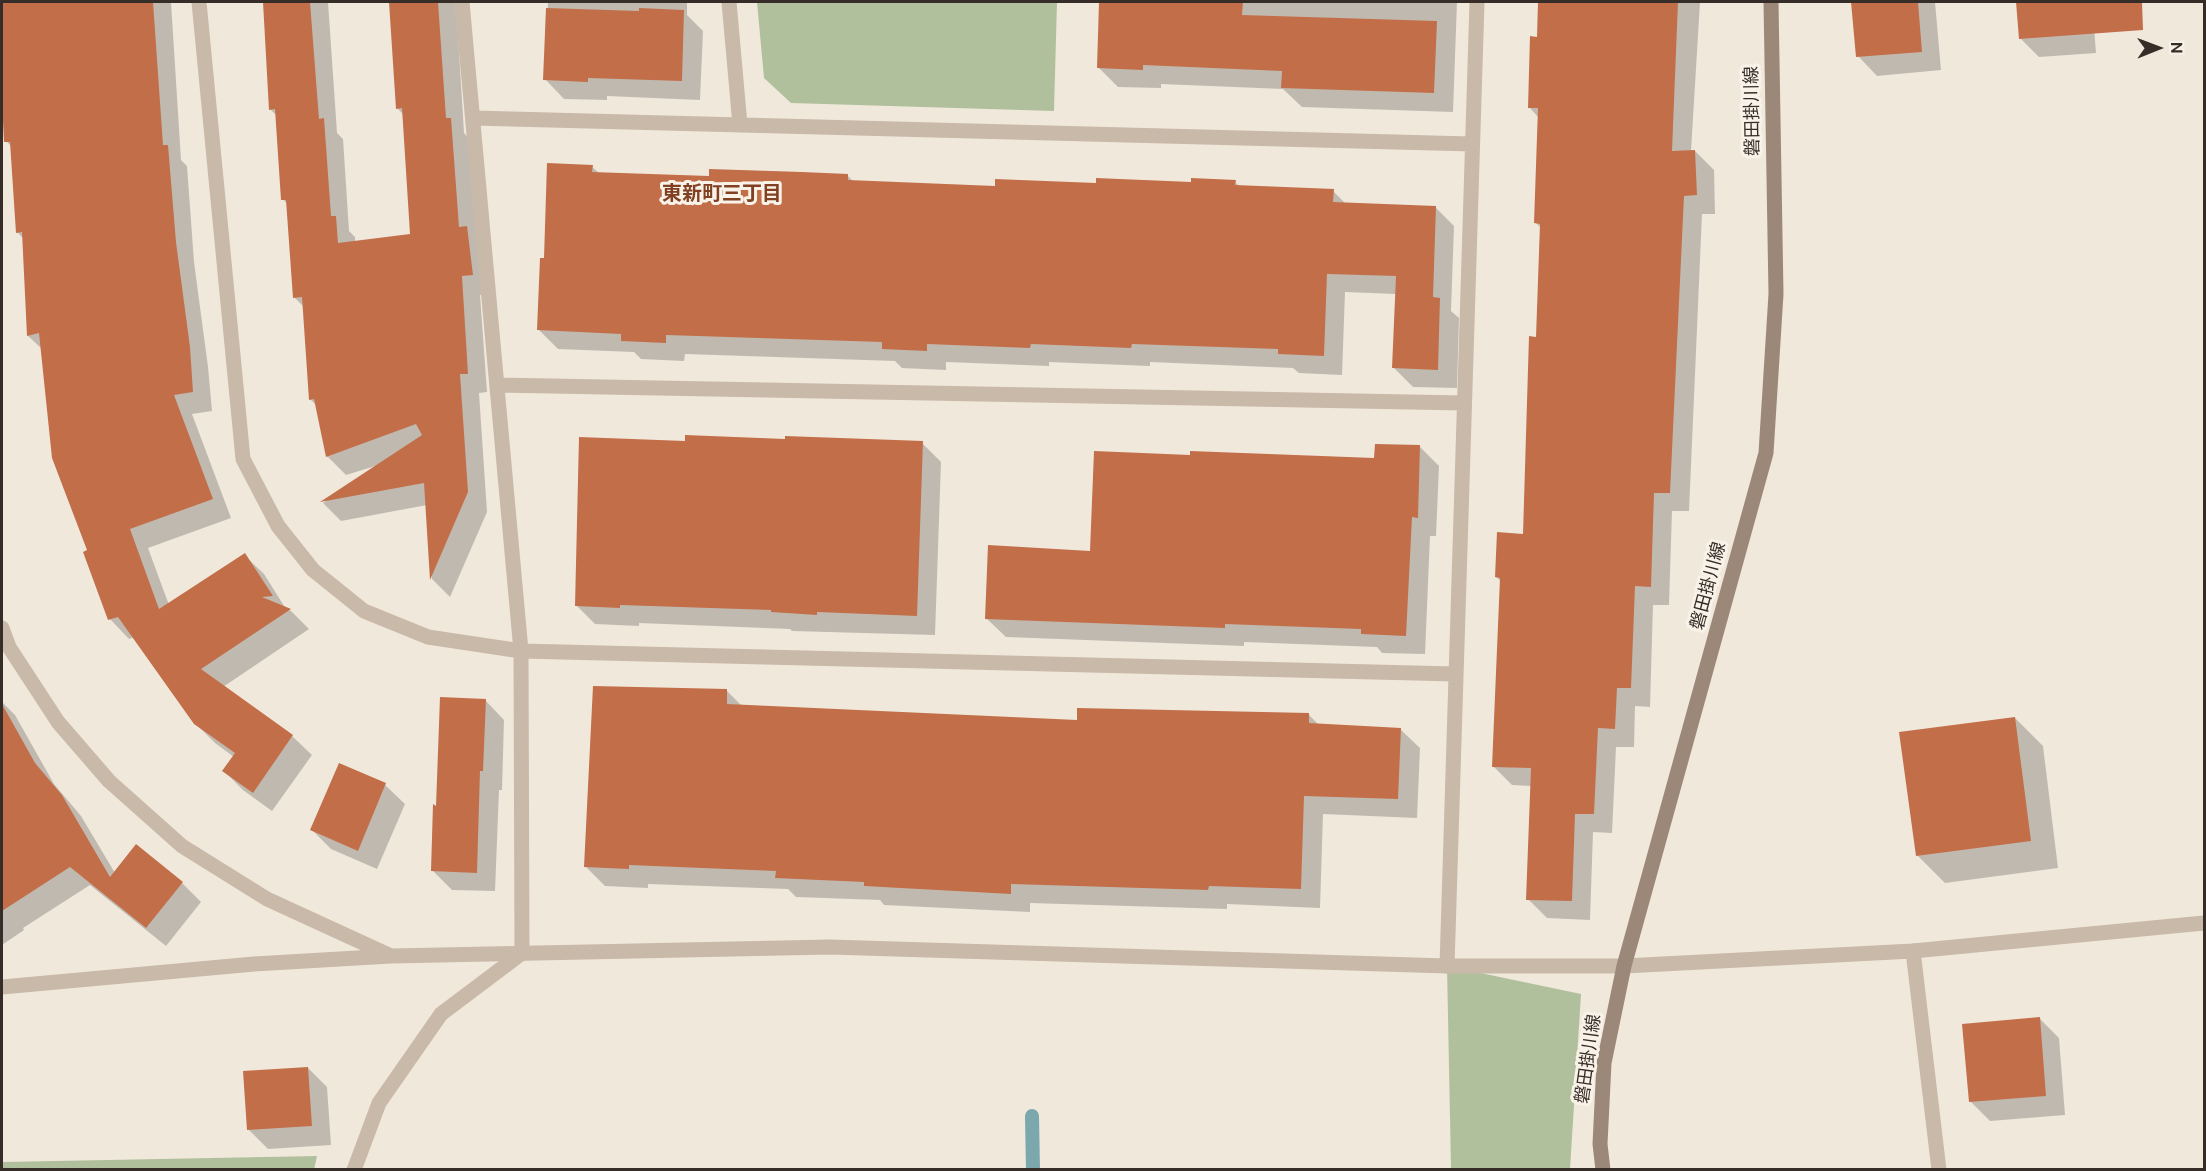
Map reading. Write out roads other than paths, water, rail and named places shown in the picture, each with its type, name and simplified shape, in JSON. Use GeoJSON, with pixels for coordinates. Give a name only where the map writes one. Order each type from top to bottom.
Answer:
{"type":"FeatureCollection","features":[{"type":"Feature","properties":{"kind":"main road","name":"磐田掛川線"},"geometry":{"type":"LineString","coordinates":[[1603,1170],[1600,1144],[1604,1063],[1624,966],[1766,453],[1776,294],[1771,2]]}},
{"type":"Feature","properties":{"kind":"street"},"geometry":{"type":"LineString","coordinates":[[199,2],[243,459],[278,526],[313,570],[364,611],[428,637],[521,651],[1455,675]]}},
{"type":"Feature","properties":{"kind":"street"},"geometry":{"type":"LineString","coordinates":[[462,2],[521,651],[522,953]]}},
{"type":"Feature","properties":{"kind":"street"},"geometry":{"type":"LineString","coordinates":[[729,2],[740,125]]}},
{"type":"Feature","properties":{"kind":"street"},"geometry":{"type":"LineString","coordinates":[[1447,966],[1477,2]]}},
{"type":"Feature","properties":{"kind":"street"},"geometry":{"type":"LineString","coordinates":[[472,118],[1472,144]]}},
{"type":"Feature","properties":{"kind":"street"},"geometry":{"type":"LineString","coordinates":[[497,385],[1464,403]]}},
{"type":"Feature","properties":{"kind":"street"},"geometry":{"type":"LineString","coordinates":[[2,628],[5,649],[58,722],[109,782],[182,846],[267,898],[392,956]]}},
{"type":"Feature","properties":{"kind":"street"},"geometry":{"type":"LineString","coordinates":[[2,987],[254,964],[392,956],[830,947],[1447,966],[1624,966],[1913,951],[2205,923]]}},
{"type":"Feature","properties":{"kind":"street"},"geometry":{"type":"LineString","coordinates":[[1913,951],[1939,1170]]}},
{"type":"Feature","properties":{"kind":"street"},"geometry":{"type":"LineString","coordinates":[[354,1170],[379,1103],[441,1014],[522,953]]}},
{"type":"Feature","properties":{"kind":"waterway"},"geometry":{"type":"LineString","coordinates":[[1032,1116],[1033,1170]]}},
{"type":"Feature","properties":{"kind":"district","name":"東新町三丁目"},"geometry":{"type":"Point","coordinates":[722,195]}}]}
